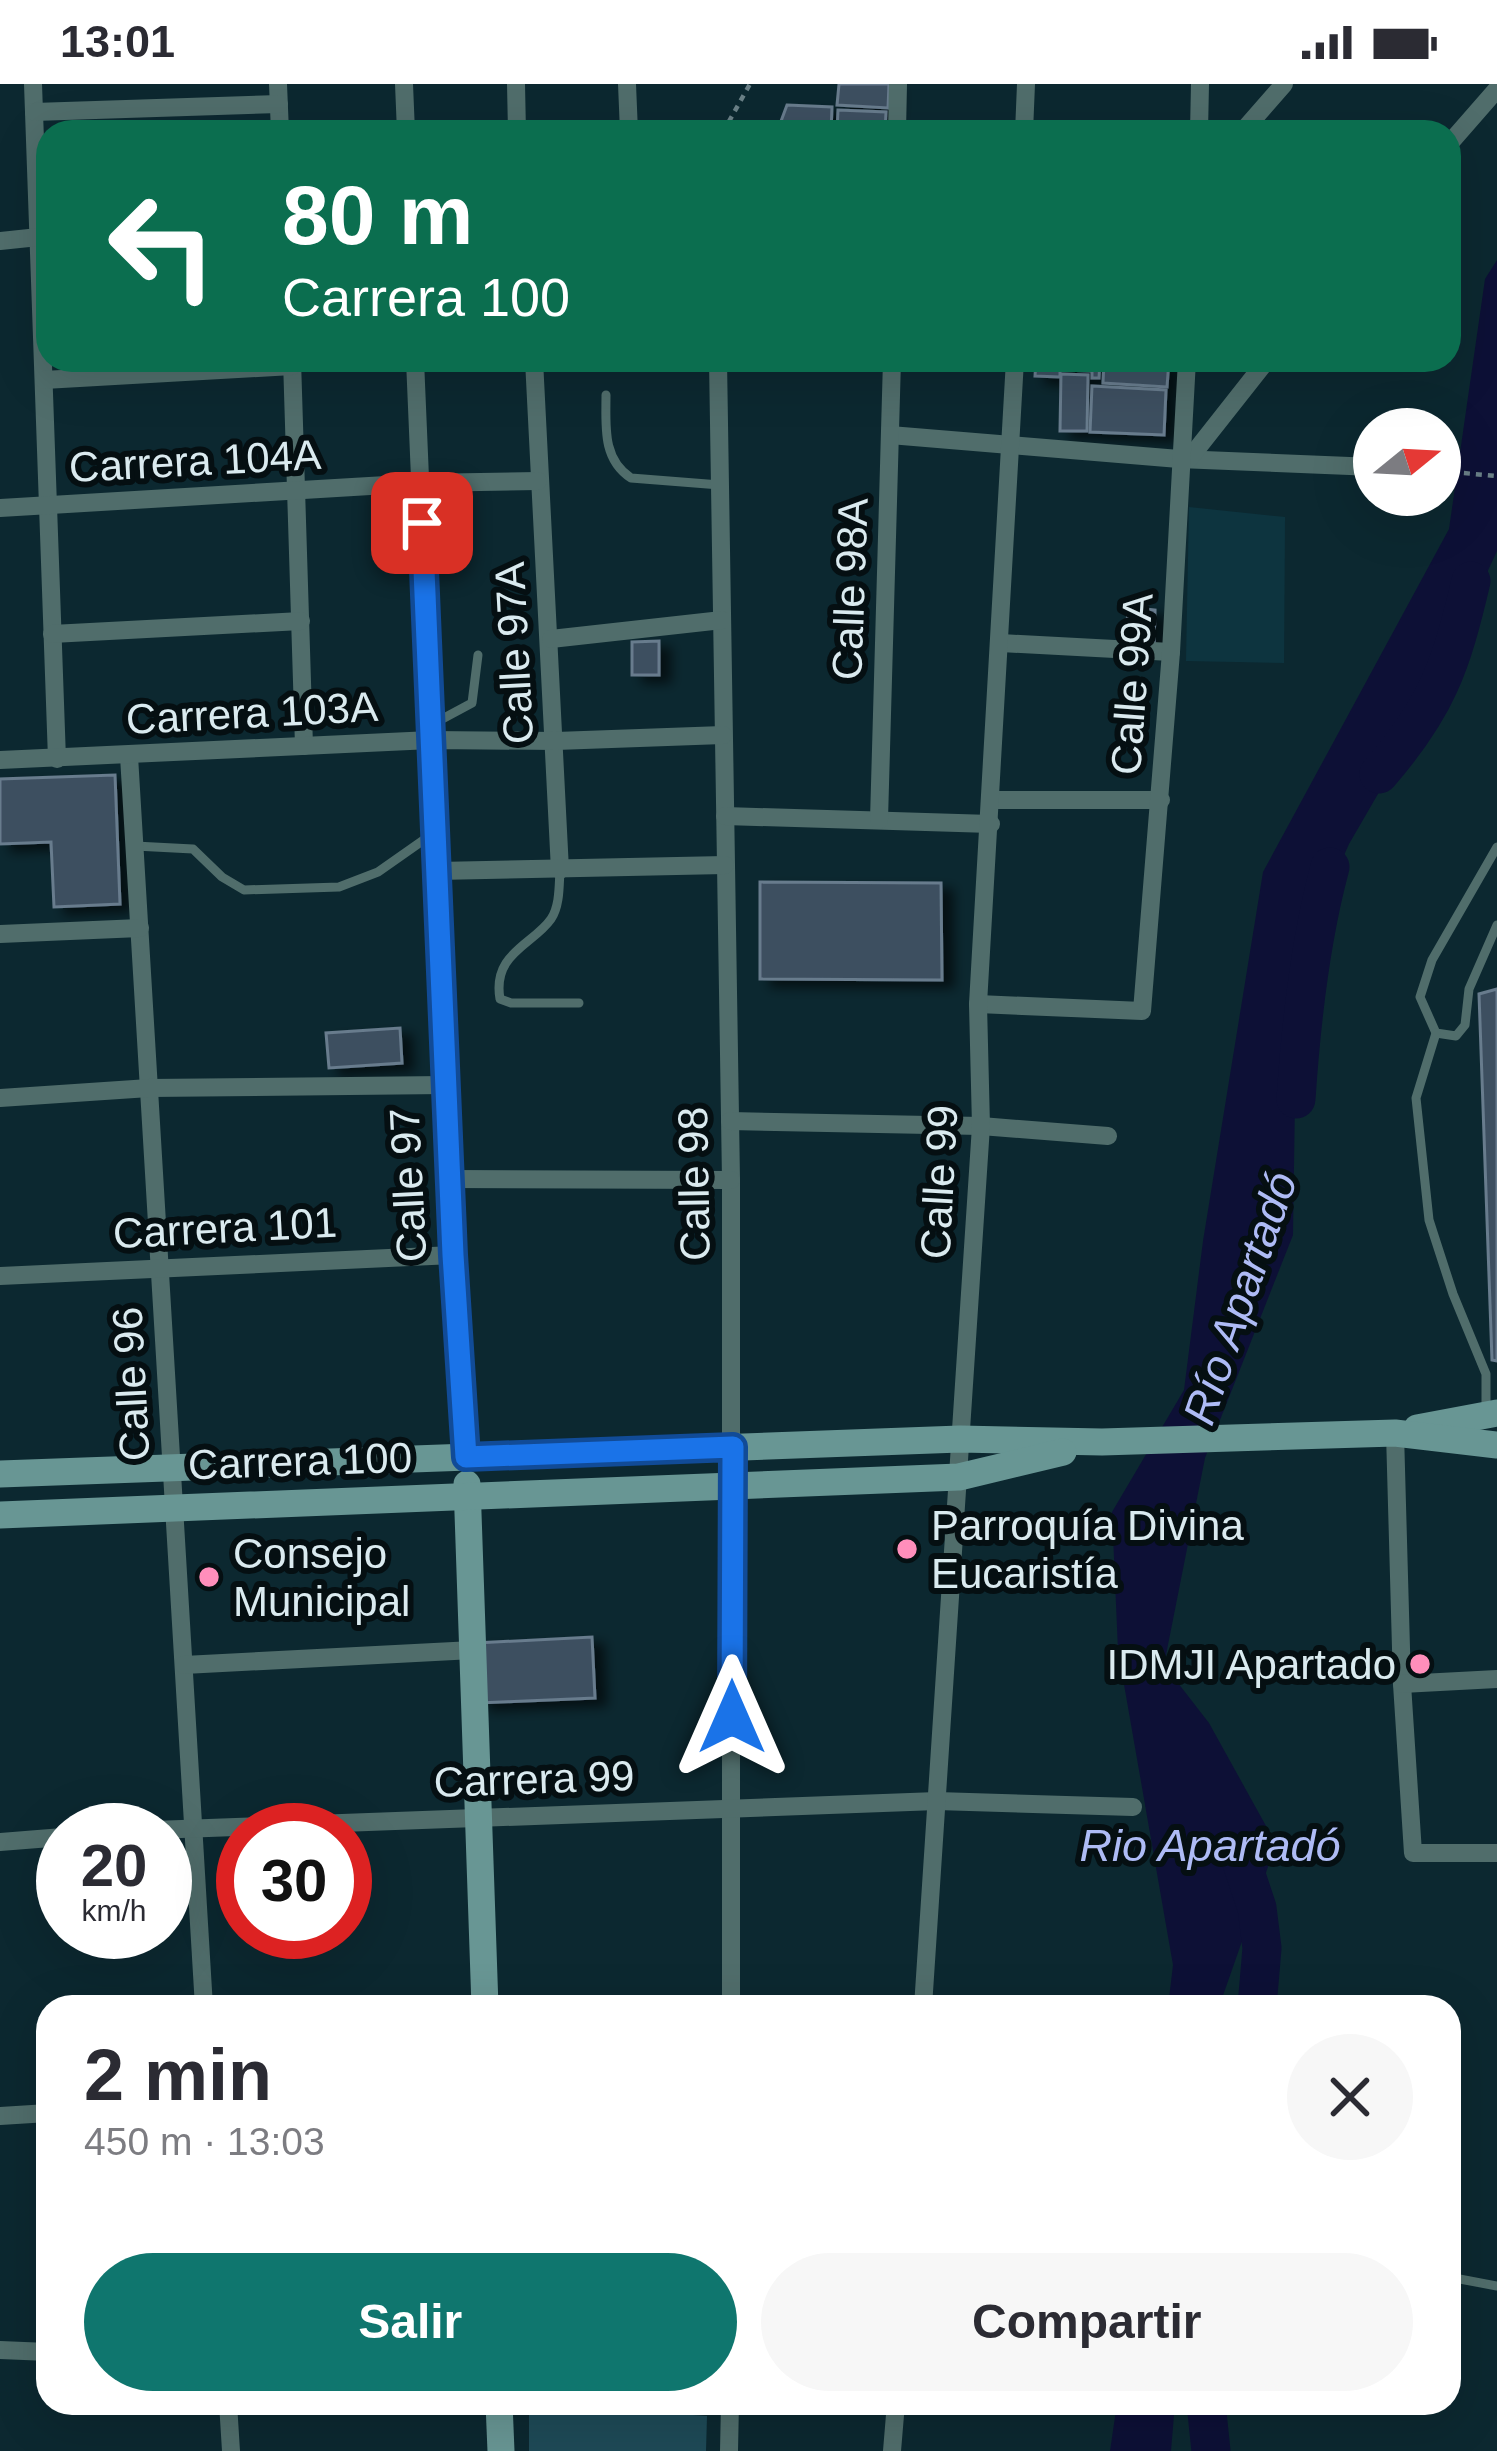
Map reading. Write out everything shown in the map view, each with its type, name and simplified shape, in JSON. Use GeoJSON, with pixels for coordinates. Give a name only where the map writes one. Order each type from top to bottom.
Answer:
{"type":"FeatureCollection","features":[{"type":"Feature","properties":{"kind":"main road","name":"Carrera 100"},"geometry":{"type":"LineString","coordinates":[[1395,1433],[1492,1413]]}},
{"type":"Feature","properties":{"kind":"main road","name":"Carrera 100"},"geometry":{"type":"LineString","coordinates":[[0,1474],[960,1439],[1102,1442],[1395,1433],[1497,1445]]}},
{"type":"Feature","properties":{"kind":"main road","name":"Carrera 100"},"geometry":{"type":"LineString","coordinates":[[0,1515],[959,1477],[1102,1442]]}},
{"type":"Feature","properties":{"kind":"main road","name":"Calle 97"},"geometry":{"type":"LineString","coordinates":[[466,1457],[485,1995]]}},
{"type":"Feature","properties":{"kind":"main road"},"geometry":{"type":"LineString","coordinates":[[500,2415],[501,2451]]}},
{"type":"Feature","properties":{"kind":"street"},"geometry":{"type":"LineString","coordinates":[[34,84],[36,137]]}},
{"type":"Feature","properties":{"kind":"street"},"geometry":{"type":"LineString","coordinates":[[404,84],[406,120]]}},
{"type":"Feature","properties":{"kind":"street"},"geometry":{"type":"LineString","coordinates":[[516,84],[517,120]]}},
{"type":"Feature","properties":{"kind":"street"},"geometry":{"type":"LineString","coordinates":[[628,84],[628,120]]}},
{"type":"Feature","properties":{"kind":"street"},"geometry":{"type":"LineString","coordinates":[[897,120],[898,84]]}},
{"type":"Feature","properties":{"kind":"street"},"geometry":{"type":"LineString","coordinates":[[1024,120],[1026,84]]}},
{"type":"Feature","properties":{"kind":"street"},"geometry":{"type":"LineString","coordinates":[[1200,120],[1201,84]]}},
{"type":"Feature","properties":{"kind":"street"},"geometry":{"type":"LineString","coordinates":[[1252,120],[1284,84]]}},
{"type":"Feature","properties":{"kind":"street"},"geometry":{"type":"LineString","coordinates":[[1461,130],[1497,89]]}},
{"type":"Feature","properties":{"kind":"street"},"geometry":{"type":"LineString","coordinates":[[34,112],[279,94]]}},
{"type":"Feature","properties":{"kind":"street"},"geometry":{"type":"LineString","coordinates":[[0,241],[36,237]]}},
{"type":"Feature","properties":{"kind":"street"},"geometry":{"type":"LineString","coordinates":[[44,372],[57,758]]}},
{"type":"Feature","properties":{"kind":"street"},"geometry":{"type":"LineString","coordinates":[[44,380],[161,372]]}},
{"type":"Feature","properties":{"kind":"street"},"geometry":{"type":"LineString","coordinates":[[292,372],[304,746]]}},
{"type":"Feature","properties":{"kind":"street","name":"Calle 97"},"geometry":{"type":"LineString","coordinates":[[416,372],[449,1179],[466,1457]]}},
{"type":"Feature","properties":{"kind":"street","name":"Calle 97A"},"geometry":{"type":"LineString","coordinates":[[534,372],[560,870]]}},
{"type":"Feature","properties":{"kind":"street","name":"Calle 98"},"geometry":{"type":"LineString","coordinates":[[718,372],[731,1180],[731,1995]]}},
{"type":"Feature","properties":{"kind":"street","name":"Calle 98A"},"geometry":{"type":"LineString","coordinates":[[879,820],[892,372]]}},
{"type":"Feature","properties":{"kind":"street","name":"Calle 99"},"geometry":{"type":"LineString","coordinates":[[924,1995],[980,1126],[978,1004],[1015,372]]}},
{"type":"Feature","properties":{"kind":"street","name":"Calle 99A"},"geometry":{"type":"LineString","coordinates":[[978,1004],[1142,1011],[1171,652],[1187,372]]}},
{"type":"Feature","properties":{"kind":"street"},"geometry":{"type":"LineString","coordinates":[[1184,459],[1257,372]]}},
{"type":"Feature","properties":{"kind":"street"},"geometry":{"type":"LineString","coordinates":[[890,435],[1184,459],[1353,465]]}},
{"type":"Feature","properties":{"kind":"street","name":"Carrera 104A"},"geometry":{"type":"LineString","coordinates":[[0,508],[420,483],[538,481]]}},
{"type":"Feature","properties":{"kind":"street"},"geometry":{"type":"LineString","coordinates":[[551,639],[722,620]]}},
{"type":"Feature","properties":{"kind":"street"},"geometry":{"type":"LineString","coordinates":[[52,634],[301,621]]}},
{"type":"Feature","properties":{"kind":"street"},"geometry":{"type":"LineString","coordinates":[[1000,644],[1171,652]]}},
{"type":"Feature","properties":{"kind":"street","name":"Carrera 103A"},"geometry":{"type":"LineString","coordinates":[[0,760],[129,757],[431,733],[556,741],[723,735]]}},
{"type":"Feature","properties":{"kind":"street","name":"Calle 96"},"geometry":{"type":"LineString","coordinates":[[129,757],[203,1995]]}},
{"type":"Feature","properties":{"kind":"street"},"geometry":{"type":"LineString","coordinates":[[992,800],[1160,800]]}},
{"type":"Feature","properties":{"kind":"street"},"geometry":{"type":"LineString","coordinates":[[724,815],[991,824]]}},
{"type":"Feature","properties":{"kind":"street"},"geometry":{"type":"LineString","coordinates":[[436,872],[725,865]]}},
{"type":"Feature","properties":{"kind":"street"},"geometry":{"type":"LineString","coordinates":[[0,934],[140,928]]}},
{"type":"Feature","properties":{"kind":"street"},"geometry":{"type":"LineString","coordinates":[[0,1098],[149,1088],[446,1085]]}},
{"type":"Feature","properties":{"kind":"street"},"geometry":{"type":"LineString","coordinates":[[730,1121],[980,1126],[1108,1136]]}},
{"type":"Feature","properties":{"kind":"street"},"geometry":{"type":"LineString","coordinates":[[449,1179],[731,1180]]}},
{"type":"Feature","properties":{"kind":"street","name":"Carrera 101"},"geometry":{"type":"LineString","coordinates":[[0,1276],[453,1255]]}},
{"type":"Feature","properties":{"kind":"street"},"geometry":{"type":"LineString","coordinates":[[1395,1433],[1402,1684],[1413,1852],[1497,1853]]}},
{"type":"Feature","properties":{"kind":"street"},"geometry":{"type":"LineString","coordinates":[[184,1665],[472,1650]]}},
{"type":"Feature","properties":{"kind":"street"},"geometry":{"type":"LineString","coordinates":[[1402,1684],[1497,1679]]}},
{"type":"Feature","properties":{"kind":"street","name":"Carrera 99"},"geometry":{"type":"LineString","coordinates":[[194,1827],[937,1801],[1133,1807]]}},
{"type":"Feature","properties":{"kind":"street"},"geometry":{"type":"LineString","coordinates":[[0,1842],[36,1839]]}},
{"type":"Feature","properties":{"kind":"street"},"geometry":{"type":"LineString","coordinates":[[0,2116],[36,2114]]}},
{"type":"Feature","properties":{"kind":"street"},"geometry":{"type":"LineString","coordinates":[[0,2350],[36,2352]]}},
{"type":"Feature","properties":{"kind":"street"},"geometry":{"type":"LineString","coordinates":[[229,2415],[231,2451]]}},
{"type":"Feature","properties":{"kind":"street"},"geometry":{"type":"LineString","coordinates":[[729,2451],[730,2415]]}},
{"type":"Feature","properties":{"kind":"street"},"geometry":{"type":"LineString","coordinates":[[892,2451],[895,2415]]}},
{"type":"Feature","properties":{"kind":"lane"},"geometry":{"type":"LineString","coordinates":[[606,395],[606,434],[619,470],[631,478],[720,485]]}},
{"type":"Feature","properties":{"kind":"lane"},"geometry":{"type":"LineString","coordinates":[[431,733],[472,703],[478,655]]}},
{"type":"Feature","properties":{"kind":"lane"},"geometry":{"type":"LineString","coordinates":[[135,846],[193,849],[222,877],[244,890],[339,887],[378,872],[435,832]]}},
{"type":"Feature","properties":{"kind":"lane"},"geometry":{"type":"LineString","coordinates":[[1492,1413],[1486,1374],[1429,1220],[1416,1098],[1436,1033],[1420,997],[1432,960],[1497,847]]}},
{"type":"Feature","properties":{"kind":"lane"},"geometry":{"type":"LineString","coordinates":[[560,870],[557,906],[550,920],[515,948],[498,986],[500,999],[511,1003],[579,1003]]}},
{"type":"Feature","properties":{"kind":"lane"},"geometry":{"type":"LineString","coordinates":[[1436,1033],[1456,1036],[1465,1025],[1469,989],[1497,926]]}},
{"type":"Feature","properties":{"kind":"lane"},"geometry":{"type":"LineString","coordinates":[[1461,2279],[1497,2286]]}},
{"type":"Feature","properties":{"kind":"path"},"geometry":{"type":"LineString","coordinates":[[730,120],[750,84]]}},
{"type":"Feature","properties":{"kind":"path"},"geometry":{"type":"LineString","coordinates":[[1461,473],[1497,476]]}},
{"type":"Feature","properties":{"kind":"shaded area"},"geometry":{"type":"Polygon","coordinates":[[[1189,507],[1285,517],[1284,663],[1186,661],[1189,507]]]}},
{"type":"Feature","properties":{"kind":"shaded area"},"geometry":{"type":"Polygon","coordinates":[[[529,2415],[707,2416],[706,2451],[529,2451],[529,2415]]]}},
{"type":"Feature","properties":{"kind":"water","name":"Rio Apartadó"},"geometry":{"type":"Polygon","coordinates":[[[1497,260],[1497,551],[1411,737],[1349,844],[1297,962],[1293,1235],[1205,1458],[1164,1665],[1209,1723],[1276,1844],[1223,1995],[1169,1995],[1173,1965],[1118,1650],[1112,1512],[1184,1390],[1203,1241],[1263,872],[1449,529],[1451,516],[1461,516],[1461,446],[1485,279],[1497,260]]]}},
{"type":"Feature","properties":{"kind":"water"},"geometry":{"type":"Polygon","coordinates":[[[1115,2415],[1174,2415],[1171,2451],[1110,2451],[1115,2415]]]}},
{"type":"Feature","properties":{"kind":"building"},"geometry":{"type":"Polygon","coordinates":[[[839,84],[889,84],[888,108],[837,105],[839,84]]]}},
{"type":"Feature","properties":{"kind":"building"},"geometry":{"type":"Polygon","coordinates":[[[787,105],[832,107],[831,120],[781,120],[787,105]]]}},
{"type":"Feature","properties":{"kind":"building"},"geometry":{"type":"Polygon","coordinates":[[[838,110],[886,112],[886,120],[838,120],[838,110]]]}},
{"type":"Feature","properties":{"kind":"building"},"geometry":{"type":"Polygon","coordinates":[[[1035,372],[1060,372],[1060,377],[1035,376],[1035,372]]]}},
{"type":"Feature","properties":{"kind":"building"},"geometry":{"type":"Polygon","coordinates":[[[1103,372],[1168,372],[1167,387],[1103,383],[1103,372]]]}},
{"type":"Feature","properties":{"kind":"building"},"geometry":{"type":"Polygon","coordinates":[[[1061,374],[1088,375],[1087,431],[1060,431],[1061,374]]]}},
{"type":"Feature","properties":{"kind":"building"},"geometry":{"type":"Polygon","coordinates":[[[1092,386],[1166,390],[1164,435],[1090,432],[1092,386]]]}},
{"type":"Feature","properties":{"kind":"building"},"geometry":{"type":"Polygon","coordinates":[[[1128,607],[1155,610],[1154,646],[1126,642],[1128,607]]]}},
{"type":"Feature","properties":{"kind":"building"},"geometry":{"type":"Polygon","coordinates":[[[659,641],[659,675],[632,675],[632,642],[659,641]]]}},
{"type":"Feature","properties":{"kind":"building"},"geometry":{"type":"Polygon","coordinates":[[[115,775],[120,904],[54,907],[51,842],[0,844],[0,779],[115,775]]]}},
{"type":"Feature","properties":{"kind":"building"},"geometry":{"type":"Polygon","coordinates":[[[760,882],[941,883],[942,980],[760,979],[760,882]]]}},
{"type":"Feature","properties":{"kind":"building"},"geometry":{"type":"Polygon","coordinates":[[[1497,989],[1497,1361],[1492,1360],[1479,994],[1497,989]]]}},
{"type":"Feature","properties":{"kind":"building"},"geometry":{"type":"Polygon","coordinates":[[[400,1028],[402,1063],[329,1068],[326,1033],[400,1028]]]}},
{"type":"Feature","properties":{"kind":"building"},"geometry":{"type":"Polygon","coordinates":[[[592,1637],[595,1698],[479,1703],[476,1643],[592,1637]]]}},
{"type":"Feature","properties":{"kind":"waterway","name":"Río Apartadó"},"geometry":{"type":"LineString","coordinates":[[1379,774],[1415,728],[1439,684],[1471,581]]}},
{"type":"Feature","properties":{"kind":"waterway","name":"Río Apartadó"},"geometry":{"type":"LineString","coordinates":[[1296,1099],[1307,982],[1330,867]]}},
{"type":"Feature","properties":{"kind":"waterway","name":"Río Apartadó"},"geometry":{"type":"LineString","coordinates":[[1239,1854],[1257,1908],[1262,1948],[1258,1995]]}},
{"type":"Feature","properties":{"kind":"waterway","name":"Río Apartadó"},"geometry":{"type":"LineString","coordinates":[[1207,2415],[1211,2451]]}},
{"type":"Feature","properties":{"kind":"place","name":"Parroquía Divina Eucaristía"},"geometry":{"type":"Point","coordinates":[907,1549]}},
{"type":"Feature","properties":{"kind":"place","name":"Consejo Municipal"},"geometry":{"type":"Point","coordinates":[209,1577]}},
{"type":"Feature","properties":{"kind":"place","name":"IDMJI Apartado"},"geometry":{"type":"Point","coordinates":[1420,1664]}},
{"type":"Feature","properties":{"kind":"route"},"geometry":{"type":"LineString","coordinates":[[422,523],[466,1457],[733,1447],[732,1717]]}}]}
